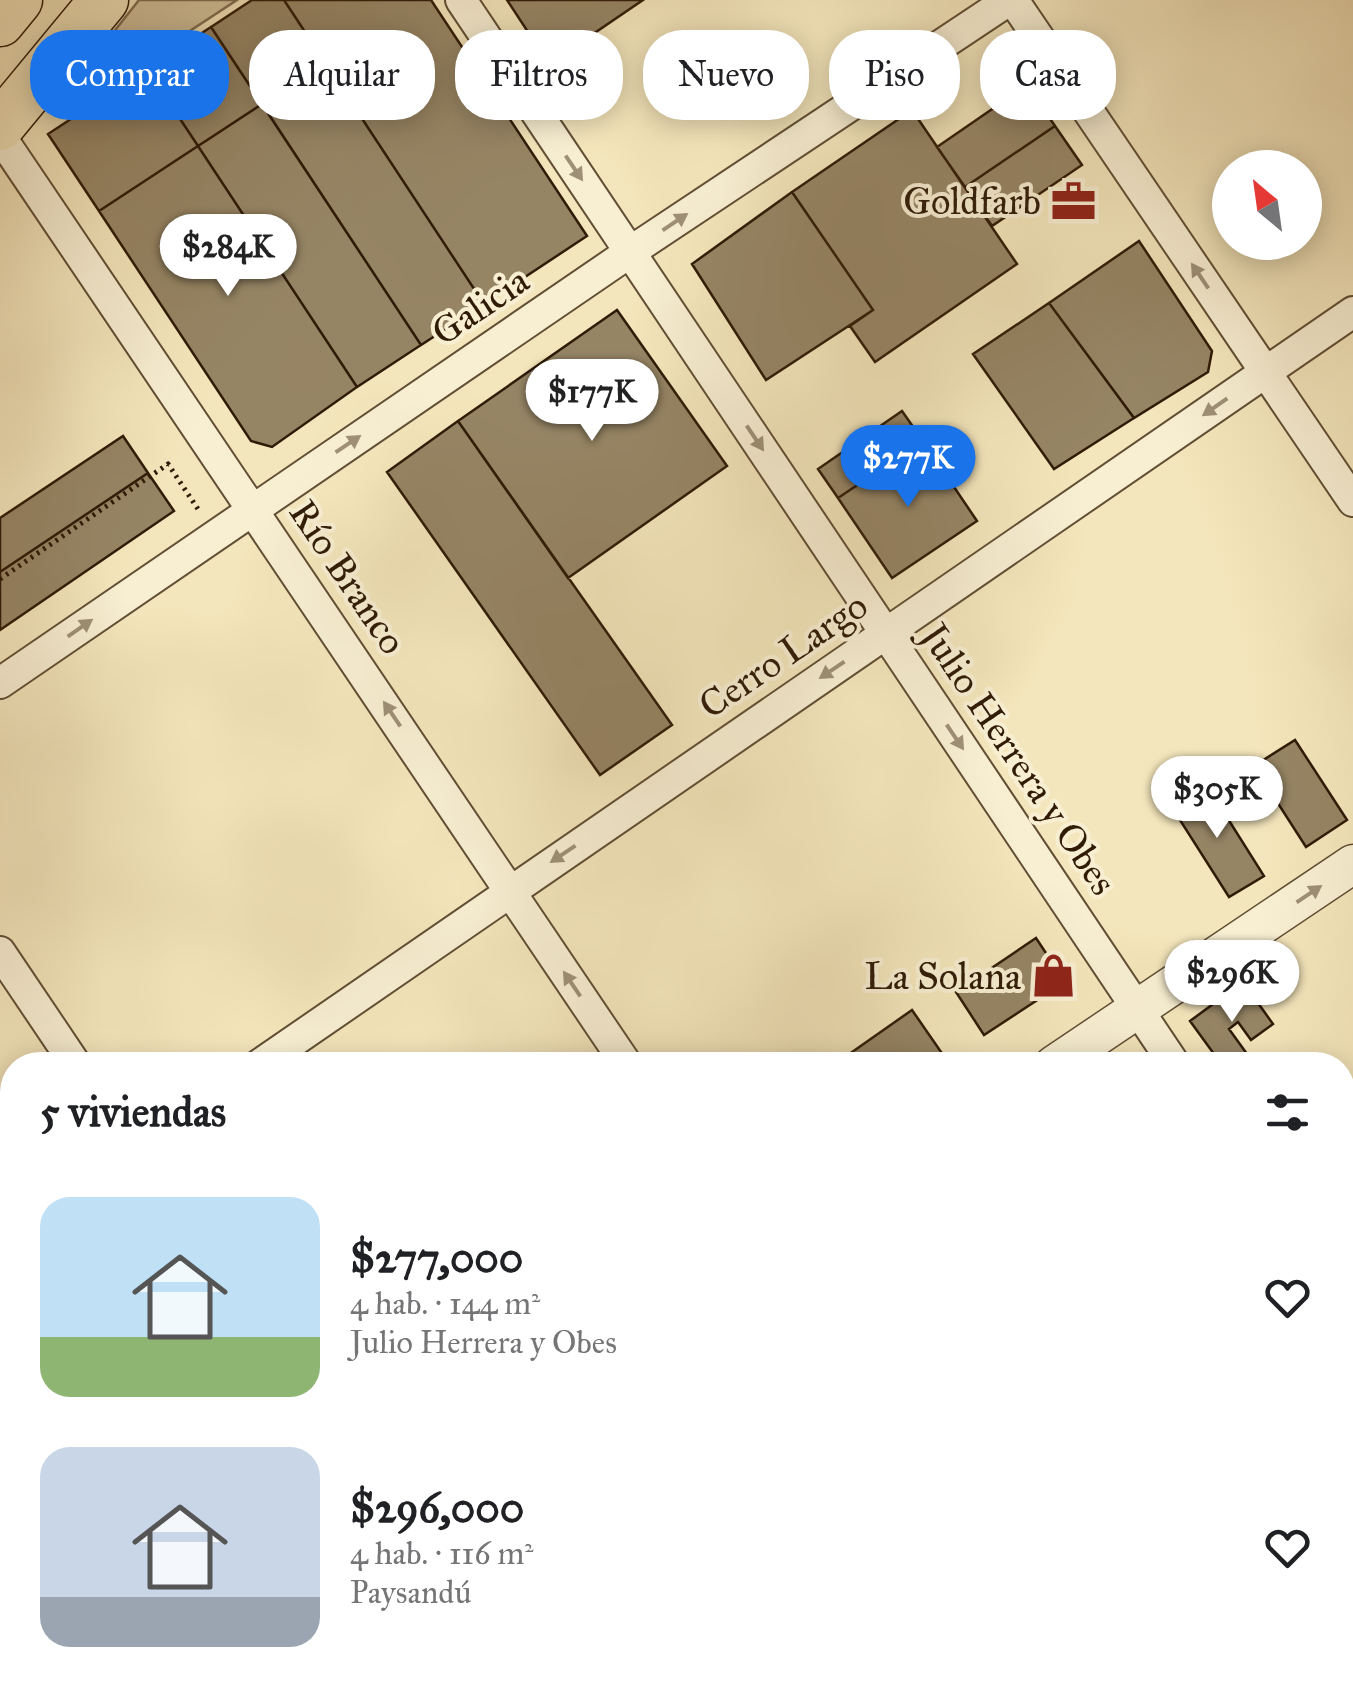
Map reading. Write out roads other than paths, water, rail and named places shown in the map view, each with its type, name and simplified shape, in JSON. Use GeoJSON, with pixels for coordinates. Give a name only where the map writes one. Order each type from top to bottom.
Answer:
{"type":"FeatureCollection","features":[{"type":"Feature","properties":{"kind":"main road"},"geometry":{"type":"LineString","coordinates":[[0,22],[18,0]]}},
{"type":"Feature","properties":{"kind":"main road"},"geometry":{"type":"LineString","coordinates":[[0,126],[104,0]]}},
{"type":"Feature","properties":{"kind":"street","name":"Julio Herrera y Obes"},"geometry":{"type":"LineString","coordinates":[[461,0],[1166,1052]]}},
{"type":"Feature","properties":{"kind":"street","name":"Galicia"},"geometry":{"type":"LineString","coordinates":[[0,684],[630,252],[1011,0]]}},
{"type":"Feature","properties":{"kind":"street"},"geometry":{"type":"LineString","coordinates":[[1011,0],[1353,501]]}},
{"type":"Feature","properties":{"kind":"street","name":"Río Branco"},"geometry":{"type":"LineString","coordinates":[[0,136],[618,1052]]}},
{"type":"Feature","properties":{"kind":"street","name":"Cerro Largo"},"geometry":{"type":"LineString","coordinates":[[278,1052],[1353,312]]}},
{"type":"Feature","properties":{"kind":"street"},"geometry":{"type":"LineString","coordinates":[[1074,1052],[1353,864]]}},
{"type":"Feature","properties":{"kind":"street"},"geometry":{"type":"LineString","coordinates":[[0,952],[67,1052]]}},
{"type":"Feature","properties":{"kind":"place","name":"Goldfarb"},"geometry":{"type":"Point","coordinates":[1074,201]}},
{"type":"Feature","properties":{"kind":"place","name":"La Solana"},"geometry":{"type":"Point","coordinates":[1054,976]}}]}
